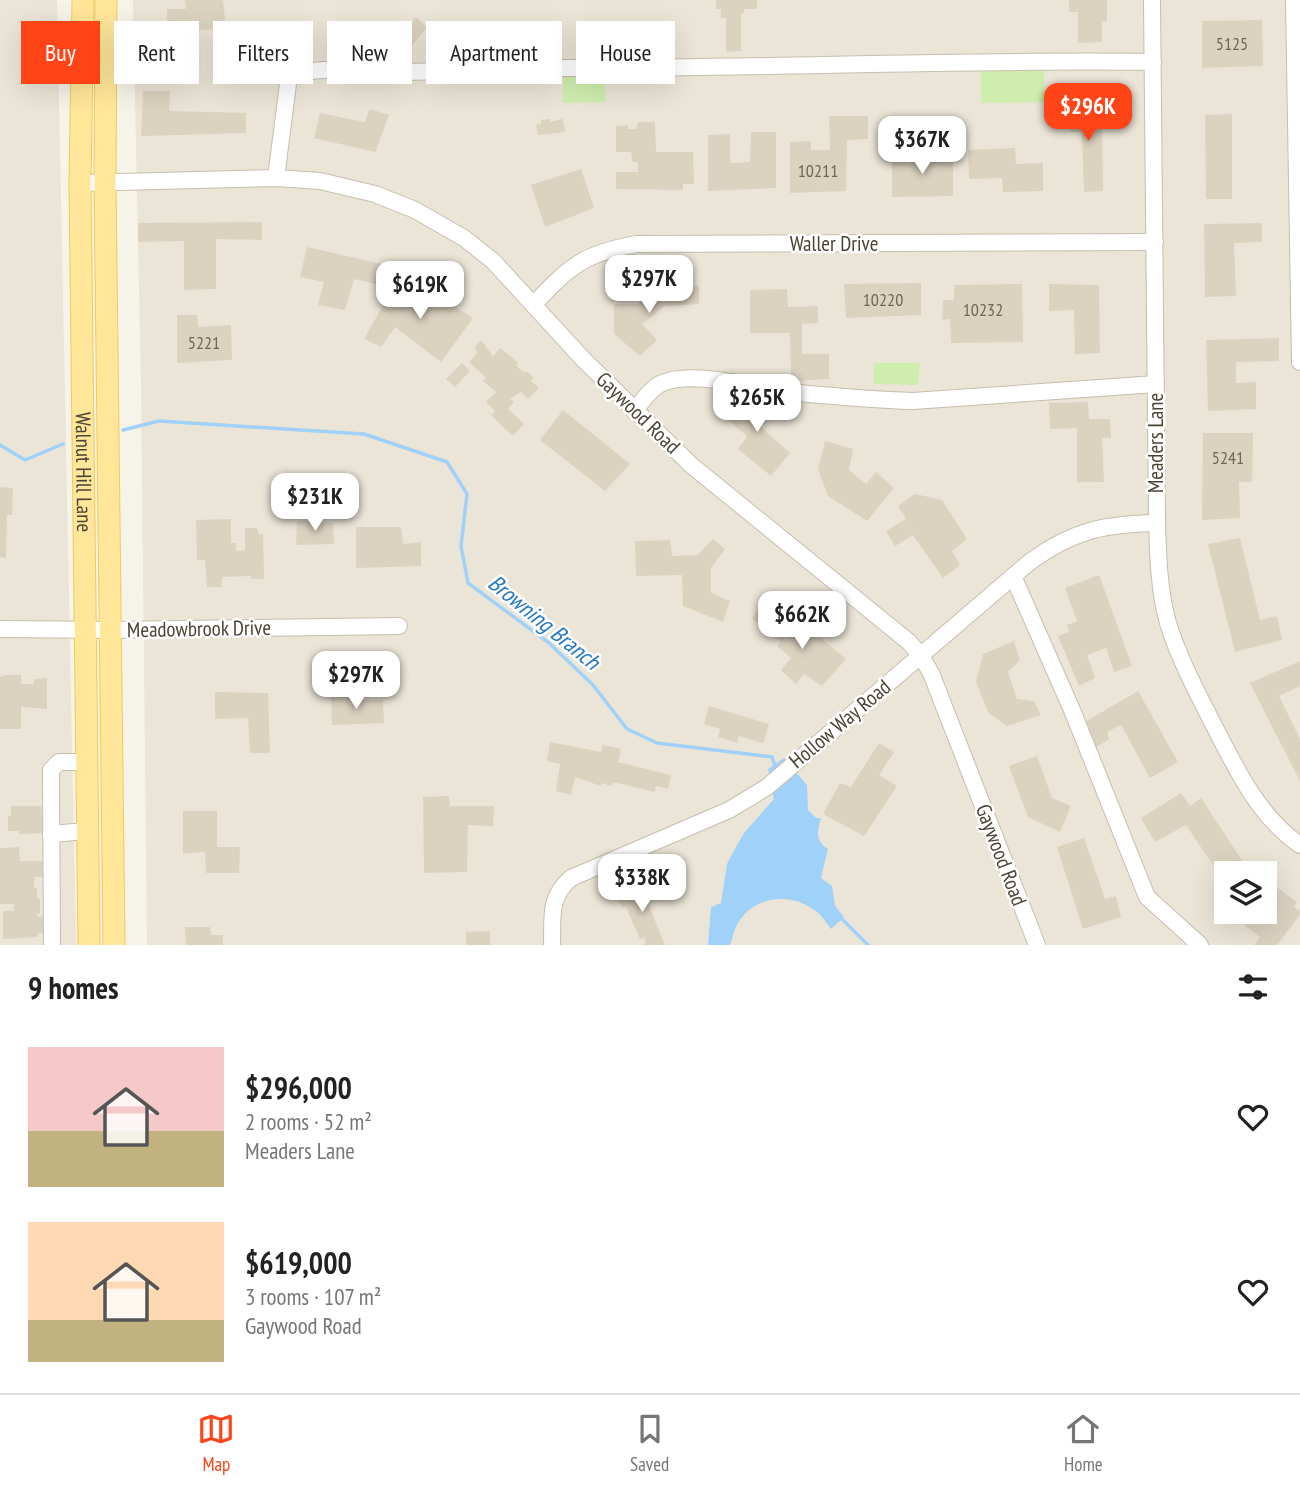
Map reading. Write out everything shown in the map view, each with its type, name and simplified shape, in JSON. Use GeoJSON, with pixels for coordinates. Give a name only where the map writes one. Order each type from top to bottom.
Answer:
{"type":"FeatureCollection","features":[{"type":"Feature","properties":{"kind":"main road","name":"Walnut Hill Lane"},"geometry":{"type":"LineString","coordinates":[[83,0],[80,183],[89,945]]}},
{"type":"Feature","properties":{"kind":"main road","name":"Walnut Hill Lane"},"geometry":{"type":"LineString","coordinates":[[106,0],[105,182],[114,945]]}},
{"type":"Feature","properties":{"kind":"street","name":"Meaders Lane"},"geometry":{"type":"LineString","coordinates":[[1152,0],[1157,523],[1161,590],[1168,622],[1185,668],[1252,793],[1272,820],[1300,845]]}},
{"type":"Feature","properties":{"kind":"street"},"geometry":{"type":"LineString","coordinates":[[1294,0],[1300,362]]}},
{"type":"Feature","properties":{"kind":"street"},"geometry":{"type":"LineString","coordinates":[[276,178],[289,76],[299,72],[349,68],[387,72],[483,68],[725,68],[1023,60],[1153,62]]}},
{"type":"Feature","properties":{"kind":"street","name":"Gaywood Road"},"geometry":{"type":"LineString","coordinates":[[80,183],[276,178],[348,186],[415,210],[464,238],[493,261],[583,359],[691,465],[881,618],[921,656],[931,673],[1037,945]]}},
{"type":"Feature","properties":{"kind":"street","name":"Waller Drive"},"geometry":{"type":"LineString","coordinates":[[534,304],[567,269],[589,256],[612,248],[637,244],[1155,242]]}},
{"type":"Feature","properties":{"kind":"street"},"geometry":{"type":"LineString","coordinates":[[634,411],[658,385],[675,380],[713,380],[786,391],[913,401],[1156,384]]}},
{"type":"Feature","properties":{"kind":"street","name":"Hollow Way Road"},"geometry":{"type":"LineString","coordinates":[[552,945],[553,904],[561,887],[571,878],[729,810],[767,787],[1047,549],[1087,530],[1130,523],[1157,523]]}},
{"type":"Feature","properties":{"kind":"street"},"geometry":{"type":"LineString","coordinates":[[1013,576],[1072,710],[1147,897],[1200,945]]}},
{"type":"Feature","properties":{"kind":"street","name":"Meadowbrook Drive"},"geometry":{"type":"LineString","coordinates":[[0,629],[85,631],[398,626]]}},
{"type":"Feature","properties":{"kind":"street"},"geometry":{"type":"LineString","coordinates":[[52,945],[51,770],[59,762],[87,762]]}},
{"type":"Feature","properties":{"kind":"street"},"geometry":{"type":"LineString","coordinates":[[51,834],[87,831]]}},
{"type":"Feature","properties":{"kind":"shaded area"},"geometry":{"type":"Polygon","coordinates":[[[0,0],[57,0],[57,21],[21,21],[21,84],[59,84],[76,945],[0,945],[0,0]]]}},
{"type":"Feature","properties":{"kind":"shaded area"},"geometry":{"type":"Polygon","coordinates":[[[133,0],[1300,0],[1300,945],[147,945],[135,84],[199,84],[199,21],[133,21],[133,0]]]}},
{"type":"Feature","properties":{"kind":"green space"},"geometry":{"type":"Polygon","coordinates":[[[981,69],[1044,69],[1044,102],[981,103],[981,69]]]}},
{"type":"Feature","properties":{"kind":"green space"},"geometry":{"type":"Polygon","coordinates":[[[563,74],[576,74],[576,84],[605,84],[605,102],[563,103],[563,74]]]}},
{"type":"Feature","properties":{"kind":"green space"},"geometry":{"type":"Polygon","coordinates":[[[874,363],[920,363],[918,385],[874,384],[874,363]]]}},
{"type":"Feature","properties":{"kind":"water"},"geometry":{"type":"Polygon","coordinates":[[[784,758],[807,785],[808,810],[816,818],[821,818],[818,835],[821,843],[828,849],[821,878],[832,886],[835,906],[844,917],[831,929],[819,914],[808,906],[787,899],[766,901],[756,905],[740,920],[730,945],[708,945],[711,907],[721,903],[727,864],[744,833],[774,799],[768,769],[784,758]]]}},
{"type":"Feature","properties":{"kind":"building"},"geometry":{"type":"Polygon","coordinates":[[[185,0],[223,0],[225,21],[213,21],[213,29],[199,30],[199,21],[167,21],[167,9],[186,9],[185,0]]]}},
{"type":"Feature","properties":{"kind":"building"},"geometry":{"type":"Polygon","coordinates":[[[716,0],[757,0],[757,9],[744,9],[744,13],[741,13],[741,51],[726,52],[726,18],[721,18],[721,9],[716,9],[716,0]]]}},
{"type":"Feature","properties":{"kind":"building"},"geometry":{"type":"Polygon","coordinates":[[[1069,0],[1107,0],[1107,21],[1102,21],[1102,42],[1078,43],[1078,12],[1069,12],[1069,0]]]}},
{"type":"Feature","properties":{"kind":"building"},"geometry":{"type":"Polygon","coordinates":[[[416,17],[426,28],[412,46],[412,21],[416,17]]]}},
{"type":"Feature","properties":{"kind":"building"},"geometry":{"type":"Polygon","coordinates":[[[1262,20],[1263,66],[1202,68],[1202,21],[1262,20]]]}},
{"type":"Feature","properties":{"kind":"building"},"geometry":{"type":"Polygon","coordinates":[[[143,91],[170,91],[169,111],[246,113],[246,133],[141,136],[143,91]]]}},
{"type":"Feature","properties":{"kind":"building"},"geometry":{"type":"Polygon","coordinates":[[[1084,93],[1085,123],[1102,123],[1103,191],[1084,192],[1082,132],[1070,132],[1068,94],[1084,93]]]}},
{"type":"Feature","properties":{"kind":"building"},"geometry":{"type":"Polygon","coordinates":[[[370,109],[389,115],[375,152],[314,138],[320,113],[365,122],[370,109]]]}},
{"type":"Feature","properties":{"kind":"building"},"geometry":{"type":"Polygon","coordinates":[[[1232,114],[1232,199],[1206,199],[1205,115],[1232,114]]]}},
{"type":"Feature","properties":{"kind":"building"},"geometry":{"type":"Polygon","coordinates":[[[829,116],[868,116],[868,139],[847,140],[846,191],[790,193],[790,142],[811,141],[811,150],[830,150],[829,116]]]}},
{"type":"Feature","properties":{"kind":"building"},"geometry":{"type":"Polygon","coordinates":[[[550,119],[550,122],[563,119],[565,132],[538,135],[536,125],[541,124],[541,120],[550,119]]]}},
{"type":"Feature","properties":{"kind":"building"},"geometry":{"type":"Polygon","coordinates":[[[638,122],[655,122],[656,152],[693,152],[694,184],[683,184],[683,190],[616,189],[616,172],[638,172],[638,163],[632,161],[631,152],[616,152],[616,126],[628,125],[628,129],[636,129],[638,122]]]}},
{"type":"Feature","properties":{"kind":"building"},"geometry":{"type":"Polygon","coordinates":[[[751,132],[776,132],[776,188],[708,191],[708,135],[730,134],[730,163],[750,162],[751,132]]]}},
{"type":"Feature","properties":{"kind":"building"},"geometry":{"type":"Polygon","coordinates":[[[1015,148],[1016,164],[1043,163],[1043,191],[1003,192],[1002,178],[969,179],[968,150],[1015,148]]]}},
{"type":"Feature","properties":{"kind":"building"},"geometry":{"type":"Polygon","coordinates":[[[892,155],[953,156],[953,196],[892,197],[892,155]]]}},
{"type":"Feature","properties":{"kind":"building"},"geometry":{"type":"Polygon","coordinates":[[[581,169],[594,208],[545,227],[531,185],[581,169]]]}},
{"type":"Feature","properties":{"kind":"building"},"geometry":{"type":"Polygon","coordinates":[[[262,222],[262,240],[216,239],[216,289],[184,290],[184,241],[138,242],[138,223],[262,222]]]}},
{"type":"Feature","properties":{"kind":"building"},"geometry":{"type":"Polygon","coordinates":[[[1262,223],[1262,242],[1234,243],[1236,296],[1205,297],[1204,224],[1262,223]]]}},
{"type":"Feature","properties":{"kind":"building"},"geometry":{"type":"Polygon","coordinates":[[[307,247],[382,264],[376,284],[354,279],[345,310],[318,305],[324,282],[300,277],[307,247]]]}},
{"type":"Feature","properties":{"kind":"building"},"geometry":{"type":"Polygon","coordinates":[[[416,282],[473,318],[441,362],[395,327],[381,347],[364,339],[391,291],[405,298],[416,282]]]}},
{"type":"Feature","properties":{"kind":"building"},"geometry":{"type":"Polygon","coordinates":[[[921,283],[921,315],[846,318],[844,284],[921,283]]]}},
{"type":"Feature","properties":{"kind":"building"},"geometry":{"type":"Polygon","coordinates":[[[1022,284],[1023,342],[951,343],[950,319],[942,320],[943,300],[954,300],[954,285],[1022,284]]]}},
{"type":"Feature","properties":{"kind":"building"},"geometry":{"type":"Polygon","coordinates":[[[1049,284],[1099,285],[1100,353],[1075,354],[1074,310],[1049,311],[1049,284]]]}},
{"type":"Feature","properties":{"kind":"building"},"geometry":{"type":"Polygon","coordinates":[[[699,286],[699,304],[665,306],[642,324],[657,340],[640,356],[614,334],[614,304],[638,304],[656,287],[699,286]]]}},
{"type":"Feature","properties":{"kind":"building"},"geometry":{"type":"Polygon","coordinates":[[[787,289],[788,307],[818,306],[818,323],[802,324],[802,354],[829,354],[829,379],[791,381],[790,333],[750,333],[750,290],[787,289]]]}},
{"type":"Feature","properties":{"kind":"building"},"geometry":{"type":"Polygon","coordinates":[[[177,315],[197,315],[198,327],[231,325],[232,360],[177,363],[177,315]]]}},
{"type":"Feature","properties":{"kind":"building"},"geometry":{"type":"Polygon","coordinates":[[[1279,338],[1279,361],[1236,362],[1236,383],[1256,382],[1256,409],[1208,411],[1206,340],[1279,338]]]}},
{"type":"Feature","properties":{"kind":"building"},"geometry":{"type":"Polygon","coordinates":[[[481,340],[493,356],[500,348],[508,354],[521,370],[534,378],[531,381],[539,388],[528,399],[521,392],[510,399],[514,402],[508,409],[524,424],[513,436],[491,415],[495,411],[486,402],[496,392],[483,381],[486,378],[469,362],[478,352],[474,348],[481,340]]]}},
{"type":"Feature","properties":{"kind":"building"},"geometry":{"type":"Polygon","coordinates":[[[462,363],[470,371],[455,387],[446,379],[462,363]]]}},
{"type":"Feature","properties":{"kind":"building"},"geometry":{"type":"Polygon","coordinates":[[[761,395],[777,409],[761,427],[790,453],[771,476],[738,449],[747,436],[721,414],[733,398],[746,410],[761,395]]]}},
{"type":"Feature","properties":{"kind":"building"},"geometry":{"type":"Polygon","coordinates":[[[1088,402],[1089,419],[1110,419],[1111,438],[1102,438],[1104,482],[1077,482],[1077,428],[1050,429],[1049,403],[1088,402]]]}},
{"type":"Feature","properties":{"kind":"building"},"geometry":{"type":"Polygon","coordinates":[[[563,410],[630,464],[605,491],[540,440],[563,410]]]}},
{"type":"Feature","properties":{"kind":"building"},"geometry":{"type":"Polygon","coordinates":[[[1203,433],[1253,433],[1252,482],[1239,482],[1240,518],[1202,520],[1203,433]]]}},
{"type":"Feature","properties":{"kind":"building"},"geometry":{"type":"Polygon","coordinates":[[[825,441],[853,449],[849,470],[866,484],[876,472],[894,488],[867,521],[828,496],[818,469],[825,441]]]}},
{"type":"Feature","properties":{"kind":"building"},"geometry":{"type":"Polygon","coordinates":[[[0,487],[13,488],[12,515],[7,515],[6,558],[0,557],[0,487]]]}},
{"type":"Feature","properties":{"kind":"building"},"geometry":{"type":"Polygon","coordinates":[[[915,494],[942,500],[967,539],[952,551],[960,565],[943,578],[913,535],[895,546],[886,531],[906,519],[898,506],[915,494]]]}},
{"type":"Feature","properties":{"kind":"building"},"geometry":{"type":"Polygon","coordinates":[[[231,519],[231,543],[236,543],[236,551],[245,550],[245,528],[257,528],[259,534],[263,534],[264,579],[251,579],[251,576],[222,577],[222,587],[207,587],[205,560],[197,560],[196,520],[231,519]]]}},
{"type":"Feature","properties":{"kind":"building"},"geometry":{"type":"Polygon","coordinates":[[[297,521],[333,523],[334,544],[296,545],[297,521]]]}},
{"type":"Feature","properties":{"kind":"building"},"geometry":{"type":"Polygon","coordinates":[[[356,527],[401,527],[403,544],[421,542],[421,566],[356,568],[356,527]]]}},
{"type":"Feature","properties":{"kind":"building"},"geometry":{"type":"Polygon","coordinates":[[[1240,538],[1260,620],[1277,616],[1282,640],[1235,652],[1208,544],[1240,538]]]}},
{"type":"Feature","properties":{"kind":"building"},"geometry":{"type":"Polygon","coordinates":[[[713,539],[725,549],[711,568],[711,593],[730,601],[723,622],[683,606],[682,575],[636,576],[635,541],[670,540],[672,556],[698,555],[713,539]]]}},
{"type":"Feature","properties":{"kind":"building"},"geometry":{"type":"Polygon","coordinates":[[[1099,575],[1132,666],[1114,672],[1106,648],[1087,655],[1095,678],[1079,686],[1058,636],[1069,632],[1067,625],[1077,621],[1065,588],[1099,575]]]}},
{"type":"Feature","properties":{"kind":"building"},"geometry":{"type":"Polygon","coordinates":[[[761,607],[788,630],[789,628],[795,632],[803,623],[846,659],[822,686],[804,674],[796,684],[781,670],[791,658],[777,646],[781,642],[752,618],[761,607]]]}},
{"type":"Feature","properties":{"kind":"building"},"geometry":{"type":"Polygon","coordinates":[[[1014,641],[1020,660],[1008,672],[1017,699],[1034,701],[1041,715],[1007,726],[988,712],[976,682],[983,654],[1014,641]]]}},
{"type":"Feature","properties":{"kind":"building"},"geometry":{"type":"Polygon","coordinates":[[[1300,661],[1300,686],[1279,696],[1300,739],[1300,781],[1250,683],[1300,661]]]}},
{"type":"Feature","properties":{"kind":"building"},"geometry":{"type":"Polygon","coordinates":[[[21,675],[21,684],[34,684],[34,679],[47,678],[47,709],[21,707],[21,729],[0,729],[0,677],[21,675]]]}},
{"type":"Feature","properties":{"kind":"building"},"geometry":{"type":"Polygon","coordinates":[[[1138,691],[1178,762],[1150,778],[1121,725],[1107,732],[1109,739],[1095,748],[1083,723],[1138,691]]]}},
{"type":"Feature","properties":{"kind":"building"},"geometry":{"type":"Polygon","coordinates":[[[215,692],[268,693],[270,753],[250,753],[248,718],[215,719],[215,692]]]}},
{"type":"Feature","properties":{"kind":"building"},"geometry":{"type":"Polygon","coordinates":[[[354,694],[354,700],[383,700],[384,723],[332,725],[331,695],[354,694]]]}},
{"type":"Feature","properties":{"kind":"building"},"geometry":{"type":"Polygon","coordinates":[[[709,706],[769,724],[763,743],[739,736],[737,743],[718,737],[720,729],[704,724],[709,706]]]}},
{"type":"Feature","properties":{"kind":"building"},"geometry":{"type":"Polygon","coordinates":[[[550,742],[601,752],[603,745],[621,749],[618,762],[671,775],[668,789],[656,786],[655,792],[613,782],[612,786],[601,783],[601,786],[575,777],[571,795],[556,791],[560,764],[547,761],[550,742]]]}},
{"type":"Feature","properties":{"kind":"building"},"geometry":{"type":"Polygon","coordinates":[[[879,743],[894,752],[879,775],[897,786],[864,836],[823,814],[840,783],[851,787],[879,743]]]}},
{"type":"Feature","properties":{"kind":"building"},"geometry":{"type":"Polygon","coordinates":[[[1037,756],[1052,798],[1071,806],[1060,832],[1028,817],[1009,766],[1037,756]]]}},
{"type":"Feature","properties":{"kind":"building"},"geometry":{"type":"Polygon","coordinates":[[[1181,793],[1190,806],[1201,798],[1242,861],[1214,861],[1214,867],[1186,825],[1155,842],[1141,818],[1181,793]]]}},
{"type":"Feature","properties":{"kind":"building"},"geometry":{"type":"Polygon","coordinates":[[[449,796],[450,806],[494,806],[493,826],[468,825],[467,872],[424,873],[423,797],[449,796]]]}},
{"type":"Feature","properties":{"kind":"building"},"geometry":{"type":"Polygon","coordinates":[[[11,806],[41,806],[44,833],[19,834],[19,831],[8,831],[11,806]]]}},
{"type":"Feature","properties":{"kind":"building"},"geometry":{"type":"Polygon","coordinates":[[[183,811],[217,811],[217,847],[240,847],[239,873],[206,873],[205,852],[183,854],[183,811]]]}},
{"type":"Feature","properties":{"kind":"building"},"geometry":{"type":"Polygon","coordinates":[[[1084,838],[1105,899],[1116,896],[1121,917],[1083,929],[1057,847],[1084,838]]]}},
{"type":"Feature","properties":{"kind":"building"},"geometry":{"type":"Polygon","coordinates":[[[19,847],[20,861],[44,861],[45,877],[34,877],[34,888],[37,888],[37,898],[40,898],[40,914],[37,914],[37,917],[45,916],[45,933],[38,933],[38,937],[3,939],[3,911],[14,911],[14,904],[0,904],[0,848],[19,847]]]}},
{"type":"Feature","properties":{"kind":"building"},"geometry":{"type":"Polygon","coordinates":[[[648,883],[653,896],[646,899],[665,945],[641,945],[646,943],[644,937],[640,939],[626,907],[623,908],[616,897],[648,883]]]}},
{"type":"Feature","properties":{"kind":"building"},"geometry":{"type":"Polygon","coordinates":[[[1277,888],[1297,902],[1294,907],[1300,911],[1300,915],[1277,945],[1254,945],[1260,937],[1245,926],[1277,924],[1277,888]]]}},
{"type":"Feature","properties":{"kind":"building"},"geometry":{"type":"Polygon","coordinates":[[[185,927],[210,927],[211,935],[223,935],[223,945],[186,945],[185,927]]]}},
{"type":"Feature","properties":{"kind":"building"},"geometry":{"type":"Polygon","coordinates":[[[490,931],[490,945],[466,945],[466,932],[490,931]]]}},
{"type":"Feature","properties":{"kind":"waterway","name":"Browning Branch"},"geometry":{"type":"LineString","coordinates":[[123,430],[159,421],[364,434],[447,462],[467,494],[461,546],[468,583],[549,643],[593,685],[627,729],[657,743],[772,757],[775,766]]}},
{"type":"Feature","properties":{"kind":"waterway","name":"Browning Branch"},"geometry":{"type":"LineString","coordinates":[[0,445],[25,460],[63,444]]}},
{"type":"Feature","properties":{"kind":"waterway","name":"Browning Branch"},"geometry":{"type":"LineString","coordinates":[[840,917],[868,945]]}}]}
